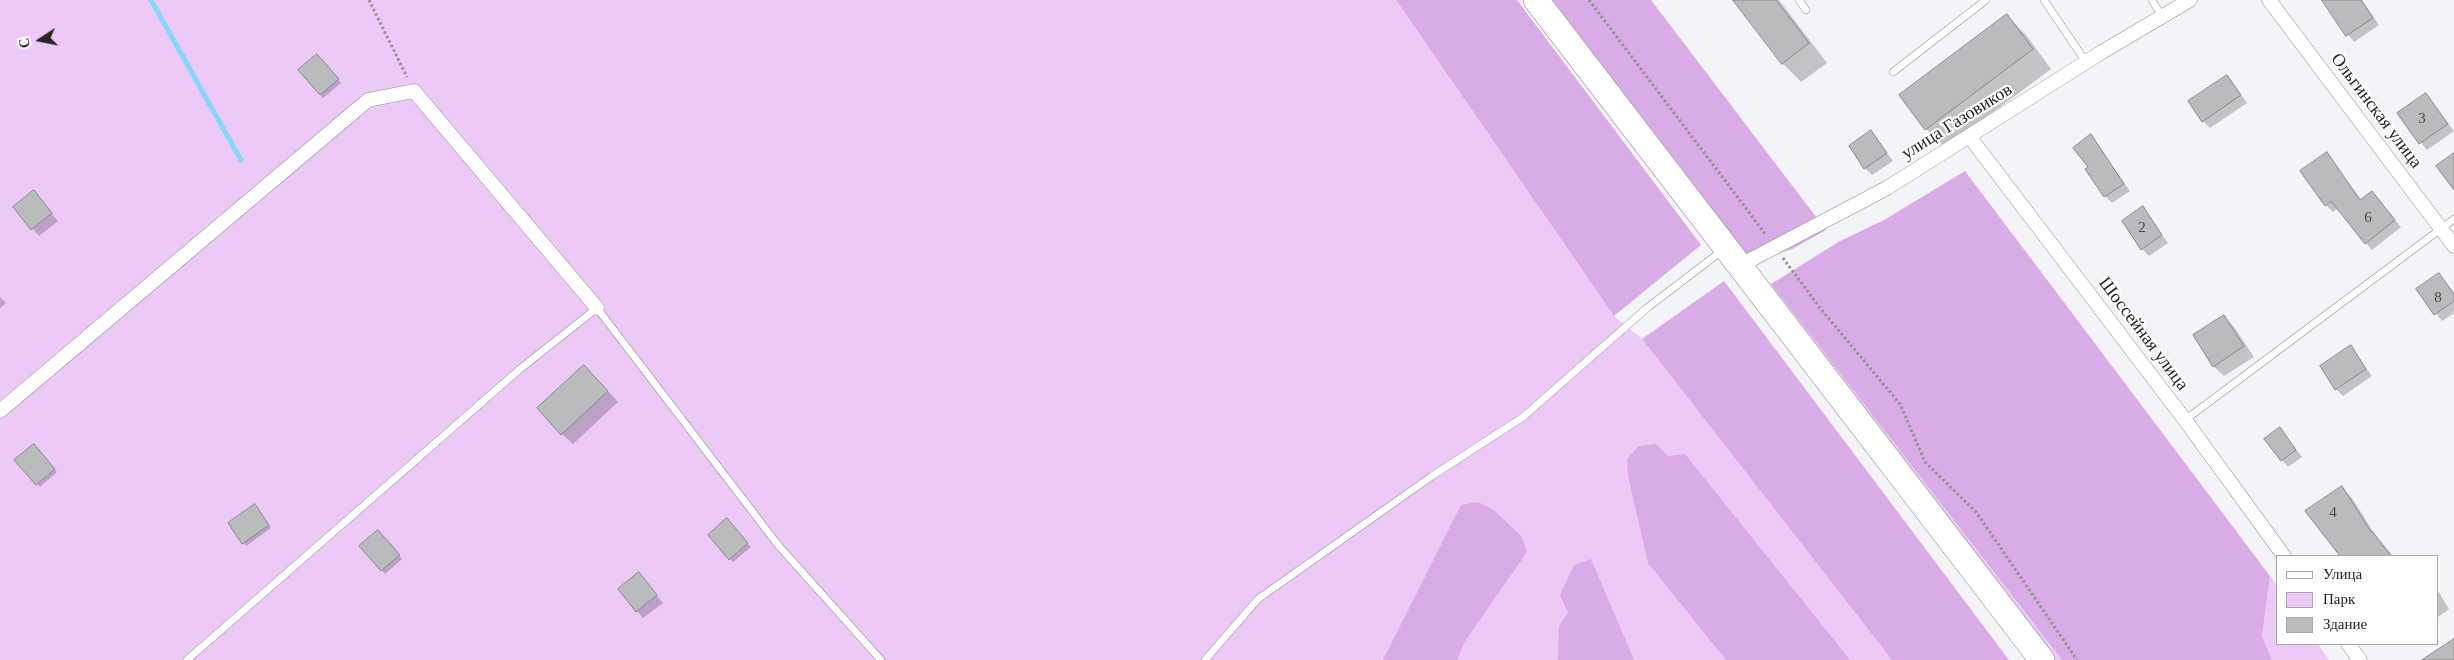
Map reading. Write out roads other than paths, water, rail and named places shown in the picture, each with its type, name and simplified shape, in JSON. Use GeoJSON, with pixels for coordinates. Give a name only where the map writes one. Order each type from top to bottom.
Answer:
{"type":"FeatureCollection","features":[{"type":"Feature","properties":{"kind":"highway"},"geometry":{"type":"LineString","coordinates":[[1536,0],[2042,660]]}},
{"type":"Feature","properties":{"kind":"street","name":"улица Газовиков"},"geometry":{"type":"LineString","coordinates":[[1732,258],[1775,248],[1888,188],[2086,62],[2190,0]]}},
{"type":"Feature","properties":{"kind":"street","name":"Ольгинская улица"},"geometry":{"type":"LineString","coordinates":[[2269,0],[2454,246]]}},
{"type":"Feature","properties":{"kind":"street"},"geometry":{"type":"LineString","coordinates":[[0,411],[368,100],[414,90],[597,308]]}},
{"type":"Feature","properties":{"kind":"street","name":"Шоссейная улица"},"geometry":{"type":"LineString","coordinates":[[1969,136],[2185,420],[2283,555]]}},
{"type":"Feature","properties":{"kind":"street"},"geometry":{"type":"LineString","coordinates":[[2349,645],[2360,660]]}},
{"type":"Feature","properties":{"kind":"lane"},"geometry":{"type":"LineString","coordinates":[[1799,0],[1806,10]]}},
{"type":"Feature","properties":{"kind":"lane"},"geometry":{"type":"LineString","coordinates":[[1893,72],[1986,0]]}},
{"type":"Feature","properties":{"kind":"lane"},"geometry":{"type":"LineString","coordinates":[[2044,0],[2086,62]]}},
{"type":"Feature","properties":{"kind":"lane"},"geometry":{"type":"LineString","coordinates":[[2152,0],[2162,18]]}},
{"type":"Feature","properties":{"kind":"lane"},"geometry":{"type":"LineString","coordinates":[[2185,420],[2454,219]]}},
{"type":"Feature","properties":{"kind":"lane"},"geometry":{"type":"LineString","coordinates":[[1206,660],[1258,599],[1432,476],[1523,417],[1647,308],[1732,258]]}},
{"type":"Feature","properties":{"kind":"lane"},"geometry":{"type":"LineString","coordinates":[[187,660],[520,369],[597,308],[778,545],[881,660]]}},
{"type":"Feature","properties":{"kind":"waterway"},"geometry":{"type":"LineString","coordinates":[[151,0],[241,160]]}}]}
